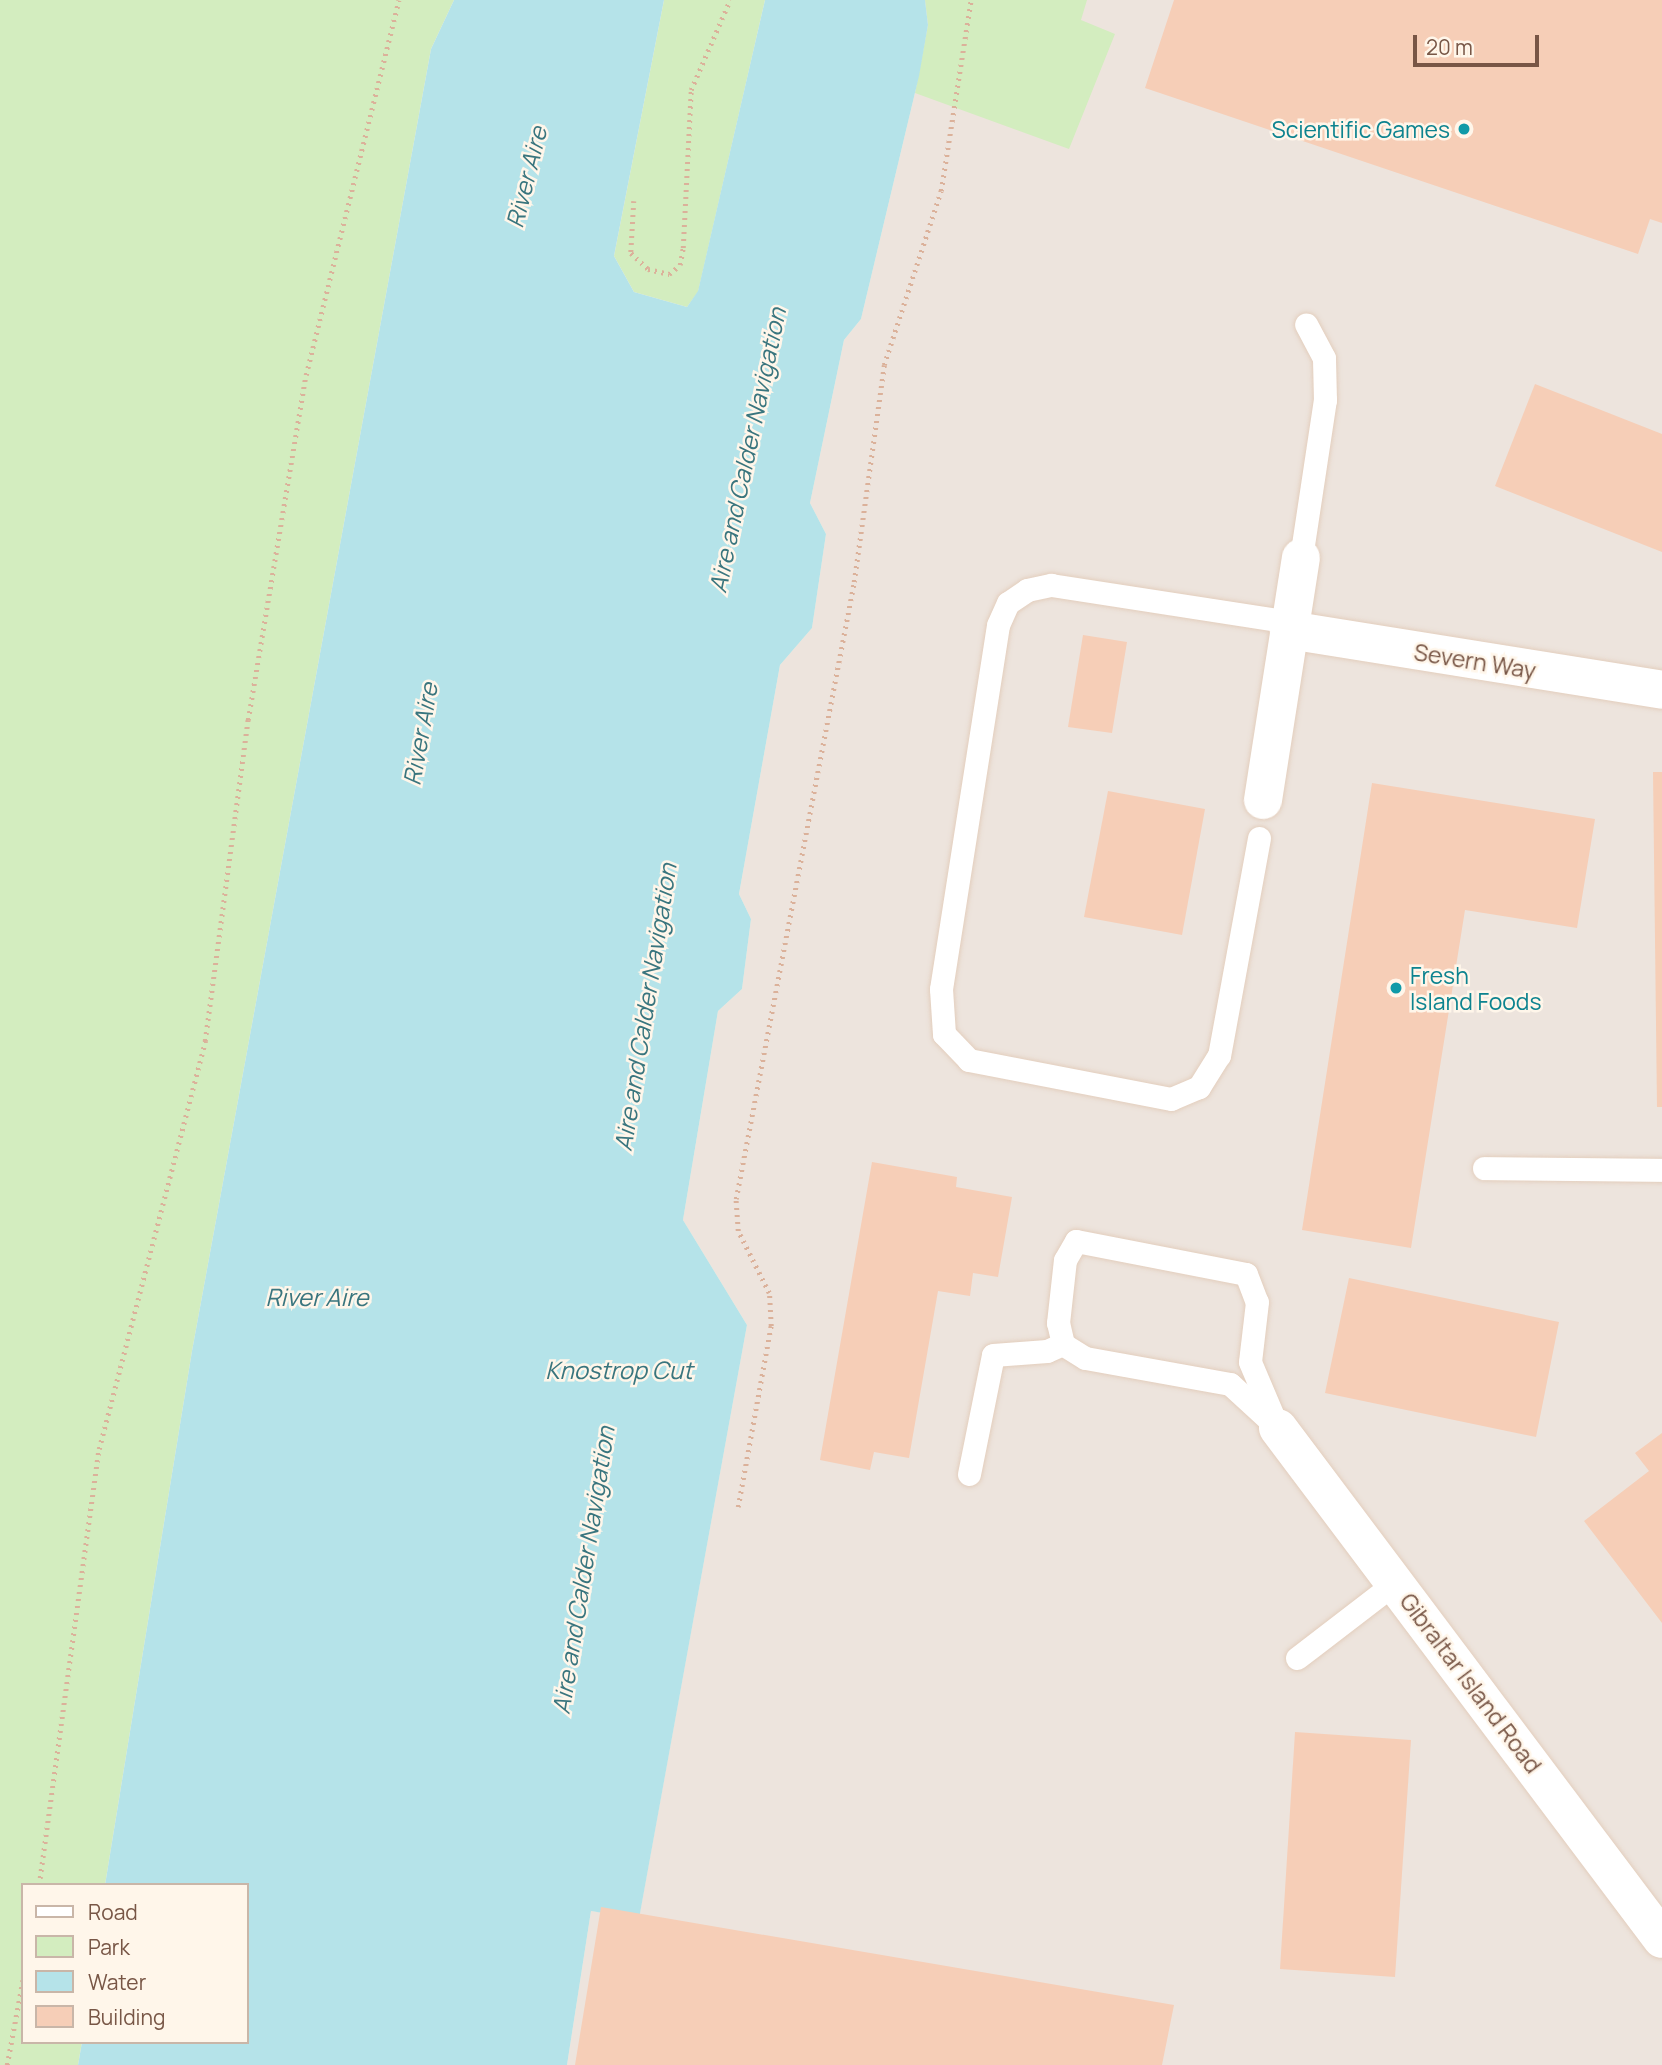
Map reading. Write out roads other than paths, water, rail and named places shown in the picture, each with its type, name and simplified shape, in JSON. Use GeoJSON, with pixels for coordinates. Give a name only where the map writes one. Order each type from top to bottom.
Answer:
{"type":"FeatureCollection","features":[{"type":"Feature","properties":{"kind":"street"},"geometry":{"type":"LineString","coordinates":[[1263,800],[1301,558]]}},
{"type":"Feature","properties":{"kind":"street","name":"Severn Way"},"geometry":{"type":"LineString","coordinates":[[1290,626],[1662,690]]}},
{"type":"Feature","properties":{"kind":"street","name":"Gibraltar Island Road"},"geometry":{"type":"LineString","coordinates":[[1278,1428],[1662,1939]]}},
{"type":"Feature","properties":{"kind":"lane"},"geometry":{"type":"LineString","coordinates":[[1301,558],[1325,400],[1324,358],[1306,324]]}},
{"type":"Feature","properties":{"kind":"lane"},"geometry":{"type":"LineString","coordinates":[[1259,838],[1219,1055],[1199,1087],[1171,1099],[969,1060],[944,1034],[941,989],[998,625],[1008,603],[1027,590],[1051,586],[1290,626]]}},
{"type":"Feature","properties":{"kind":"lane"},"geometry":{"type":"LineString","coordinates":[[1484,1168],[1662,1170]]}},
{"type":"Feature","properties":{"kind":"lane"},"geometry":{"type":"LineString","coordinates":[[1076,1241],[1246,1274],[1257,1302],[1250,1362],[1278,1428],[1230,1384],[1085,1358],[1063,1344],[1058,1323],[1065,1259],[1076,1241]]}},
{"type":"Feature","properties":{"kind":"lane"},"geometry":{"type":"LineString","coordinates":[[969,1474],[993,1355],[1047,1351],[1063,1344]]}},
{"type":"Feature","properties":{"kind":"lane"},"geometry":{"type":"LineString","coordinates":[[1297,1658],[1395,1582]]}},
{"type":"Feature","properties":{"kind":"water"},"geometry":{"type":"Polygon","coordinates":[[[454,0],[664,0],[614,256],[634,292],[687,307],[698,291],[765,0],[925,0],[928,25],[919,76],[861,319],[844,340],[810,503],[826,534],[812,628],[780,665],[739,894],[751,919],[742,989],[718,1011],[683,1220],[747,1325],[639,1919],[591,1911],[567,2065],[78,2065],[82,2044],[248,2044],[248,1883],[105,1883],[192,1351],[431,49],[454,0]]]}},
{"type":"Feature","properties":{"kind":"place","name":"Scientific Games"},"geometry":{"type":"Point","coordinates":[1464,129]}},
{"type":"Feature","properties":{"kind":"place","name":"Fresh Island Foods"},"geometry":{"type":"Point","coordinates":[1396,988]}},
{"type":"Feature","properties":{"kind":"water label","name":"River Aire"},"geometry":{"type":"Point","coordinates":[526,177]}},
{"type":"Feature","properties":{"kind":"water label","name":"Aire and Calder Navigation"},"geometry":{"type":"Point","coordinates":[747,450]}},
{"type":"Feature","properties":{"kind":"water label","name":"River Aire"},"geometry":{"type":"Point","coordinates":[420,734]}},
{"type":"Feature","properties":{"kind":"water label","name":"Aire and Calder Navigation"},"geometry":{"type":"Point","coordinates":[645,1007]}},
{"type":"Feature","properties":{"kind":"water label","name":"River Aire"},"geometry":{"type":"Point","coordinates":[317,1297]}},
{"type":"Feature","properties":{"kind":"water label","name":"Knostrop Cut"},"geometry":{"type":"Point","coordinates":[619,1370]}},
{"type":"Feature","properties":{"kind":"water label","name":"Aire and Calder Navigation"},"geometry":{"type":"Point","coordinates":[583,1570]}}]}
